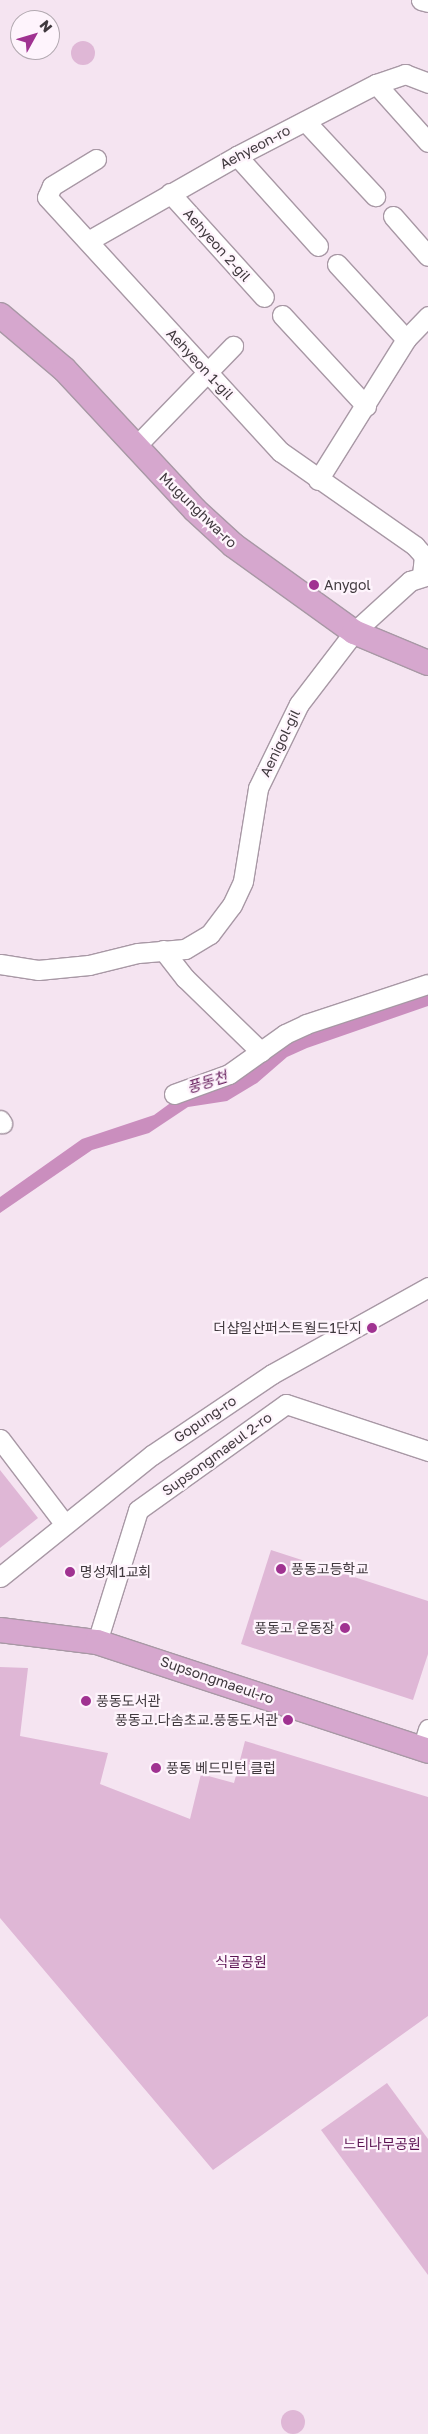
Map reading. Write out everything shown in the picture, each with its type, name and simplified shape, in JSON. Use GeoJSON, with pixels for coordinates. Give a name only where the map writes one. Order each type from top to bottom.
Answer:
{"type":"FeatureCollection","features":[{"type":"Feature","properties":{"kind":"main road","name":"Mugunghwa-ro"},"geometry":{"type":"LineString","coordinates":[[0,315],[64,369],[135,447],[233,545],[354,632],[428,663]]}},
{"type":"Feature","properties":{"kind":"main road","name":"Supsongmaeul-ro"},"geometry":{"type":"LineString","coordinates":[[0,1630],[97,1642],[426,1743]]}},
{"type":"Feature","properties":{"kind":"street"},"geometry":{"type":"LineString","coordinates":[[421,0],[428,2]]}},
{"type":"Feature","properties":{"kind":"street","name":"Aehyeon-ro"},"geometry":{"type":"LineString","coordinates":[[88,242],[237,156],[376,84],[405,74],[428,83]]}},
{"type":"Feature","properties":{"kind":"street"},"geometry":{"type":"LineString","coordinates":[[376,84],[428,142]]}},
{"type":"Feature","properties":{"kind":"street"},"geometry":{"type":"LineString","coordinates":[[305,121],[375,196]]}},
{"type":"Feature","properties":{"kind":"street"},"geometry":{"type":"LineString","coordinates":[[237,156],[318,246]]}},
{"type":"Feature","properties":{"kind":"street","name":"Aehyeon 1-gil"},"geometry":{"type":"LineString","coordinates":[[96,159],[52,186],[47,197],[281,452],[318,480],[416,546],[424,556],[425,575]]}},
{"type":"Feature","properties":{"kind":"street","name":"Aehyeon 2-gil"},"geometry":{"type":"LineString","coordinates":[[170,193],[264,297]]}},
{"type":"Feature","properties":{"kind":"street"},"geometry":{"type":"LineString","coordinates":[[393,216],[428,256]]}},
{"type":"Feature","properties":{"kind":"street"},"geometry":{"type":"LineString","coordinates":[[337,264],[406,339]]}},
{"type":"Feature","properties":{"kind":"street"},"geometry":{"type":"LineString","coordinates":[[282,315],[366,406]]}},
{"type":"Feature","properties":{"kind":"street"},"geometry":{"type":"LineString","coordinates":[[318,480],[366,406],[406,339],[428,316]]}},
{"type":"Feature","properties":{"kind":"street"},"geometry":{"type":"LineString","coordinates":[[135,447],[233,346]]}},
{"type":"Feature","properties":{"kind":"street","name":"Aenigol-gil"},"geometry":{"type":"LineString","coordinates":[[0,964],[38,970],[89,965],[163,950],[185,948],[202,941],[232,905],[243,881],[255,802],[266,766],[299,704],[354,632],[410,581],[425,575]]}},
{"type":"Feature","properties":{"kind":"street"},"geometry":{"type":"LineString","coordinates":[[163,950],[185,978],[261,1052]]}},
{"type":"Feature","properties":{"kind":"street"},"geometry":{"type":"LineString","coordinates":[[174,1094],[229,1074],[306,1024],[428,984]]}},
{"type":"Feature","properties":{"kind":"street","name":"Gopung-ro"},"geometry":{"type":"LineString","coordinates":[[0,1577],[63,1522],[152,1454],[272,1374],[428,1287]]}},
{"type":"Feature","properties":{"kind":"street","name":"Supsongmaeul 2-ro"},"geometry":{"type":"LineString","coordinates":[[97,1642],[138,1510],[286,1404],[428,1450]]}},
{"type":"Feature","properties":{"kind":"street"},"geometry":{"type":"LineString","coordinates":[[0,1439],[63,1522]]}},
{"type":"Feature","properties":{"kind":"green space"},"geometry":{"type":"Polygon","coordinates":[[[83,41],[91,45],[95,53],[91,61],[83,65],[75,61],[71,53],[75,45],[83,41]]]}},
{"type":"Feature","properties":{"kind":"green space"},"geometry":{"type":"Polygon","coordinates":[[[0,1470],[38,1518],[0,1548],[0,1470]]]}},
{"type":"Feature","properties":{"kind":"green space"},"geometry":{"type":"Polygon","coordinates":[[[271,1550],[428,1601],[428,1654],[413,1700],[241,1644],[271,1550]]]}},
{"type":"Feature","properties":{"kind":"green space","name":"식골공원"},"geometry":{"type":"Polygon","coordinates":[[[0,1667],[28,1668],[20,1736],[108,1753],[100,1784],[190,1819],[201,1774],[234,1783],[245,1741],[428,1797],[428,2016],[213,2170],[0,1918],[0,1667]]]}},
{"type":"Feature","properties":{"kind":"green space","name":"느티나무공원"},"geometry":{"type":"Polygon","coordinates":[[[387,2083],[428,2139],[428,2275],[321,2130],[387,2083]]]}},
{"type":"Feature","properties":{"kind":"green space"},"geometry":{"type":"Polygon","coordinates":[[[293,2410],[298,2411],[304,2417],[304,2427],[298,2433],[293,2434],[288,2433],[282,2427],[281,2422],[282,2417],[288,2411],[293,2410]]]}},
{"type":"Feature","properties":{"kind":"water","name":"풍동천"},"geometry":{"type":"Polygon","coordinates":[[[428,989],[428,1006],[307,1048],[287,1057],[257,1083],[227,1101],[188,1107],[149,1133],[92,1150],[0,1213],[0,1197],[82,1139],[154,1115],[180,1096],[292,1037],[428,989]]]}},
{"type":"Feature","properties":{"kind":"place","name":"Anygol"},"geometry":{"type":"Point","coordinates":[314,585]}},
{"type":"Feature","properties":{"kind":"place","name":"더샵일산퍼스트월드1단지"},"geometry":{"type":"Point","coordinates":[372,1328]}},
{"type":"Feature","properties":{"kind":"place","name":"풍동고등학교"},"geometry":{"type":"Point","coordinates":[281,1569]}},
{"type":"Feature","properties":{"kind":"place","name":"명성제1교회"},"geometry":{"type":"Point","coordinates":[70,1572]}},
{"type":"Feature","properties":{"kind":"place","name":"풍동고 운동장"},"geometry":{"type":"Point","coordinates":[345,1628]}},
{"type":"Feature","properties":{"kind":"place","name":"풍동도서관"},"geometry":{"type":"Point","coordinates":[86,1701]}},
{"type":"Feature","properties":{"kind":"place","name":"풍동고.다솜초교.풍동도서관"},"geometry":{"type":"Point","coordinates":[288,1720]}},
{"type":"Feature","properties":{"kind":"place","name":"풍동 베드민턴 클럽"},"geometry":{"type":"Point","coordinates":[156,1768]}}]}
